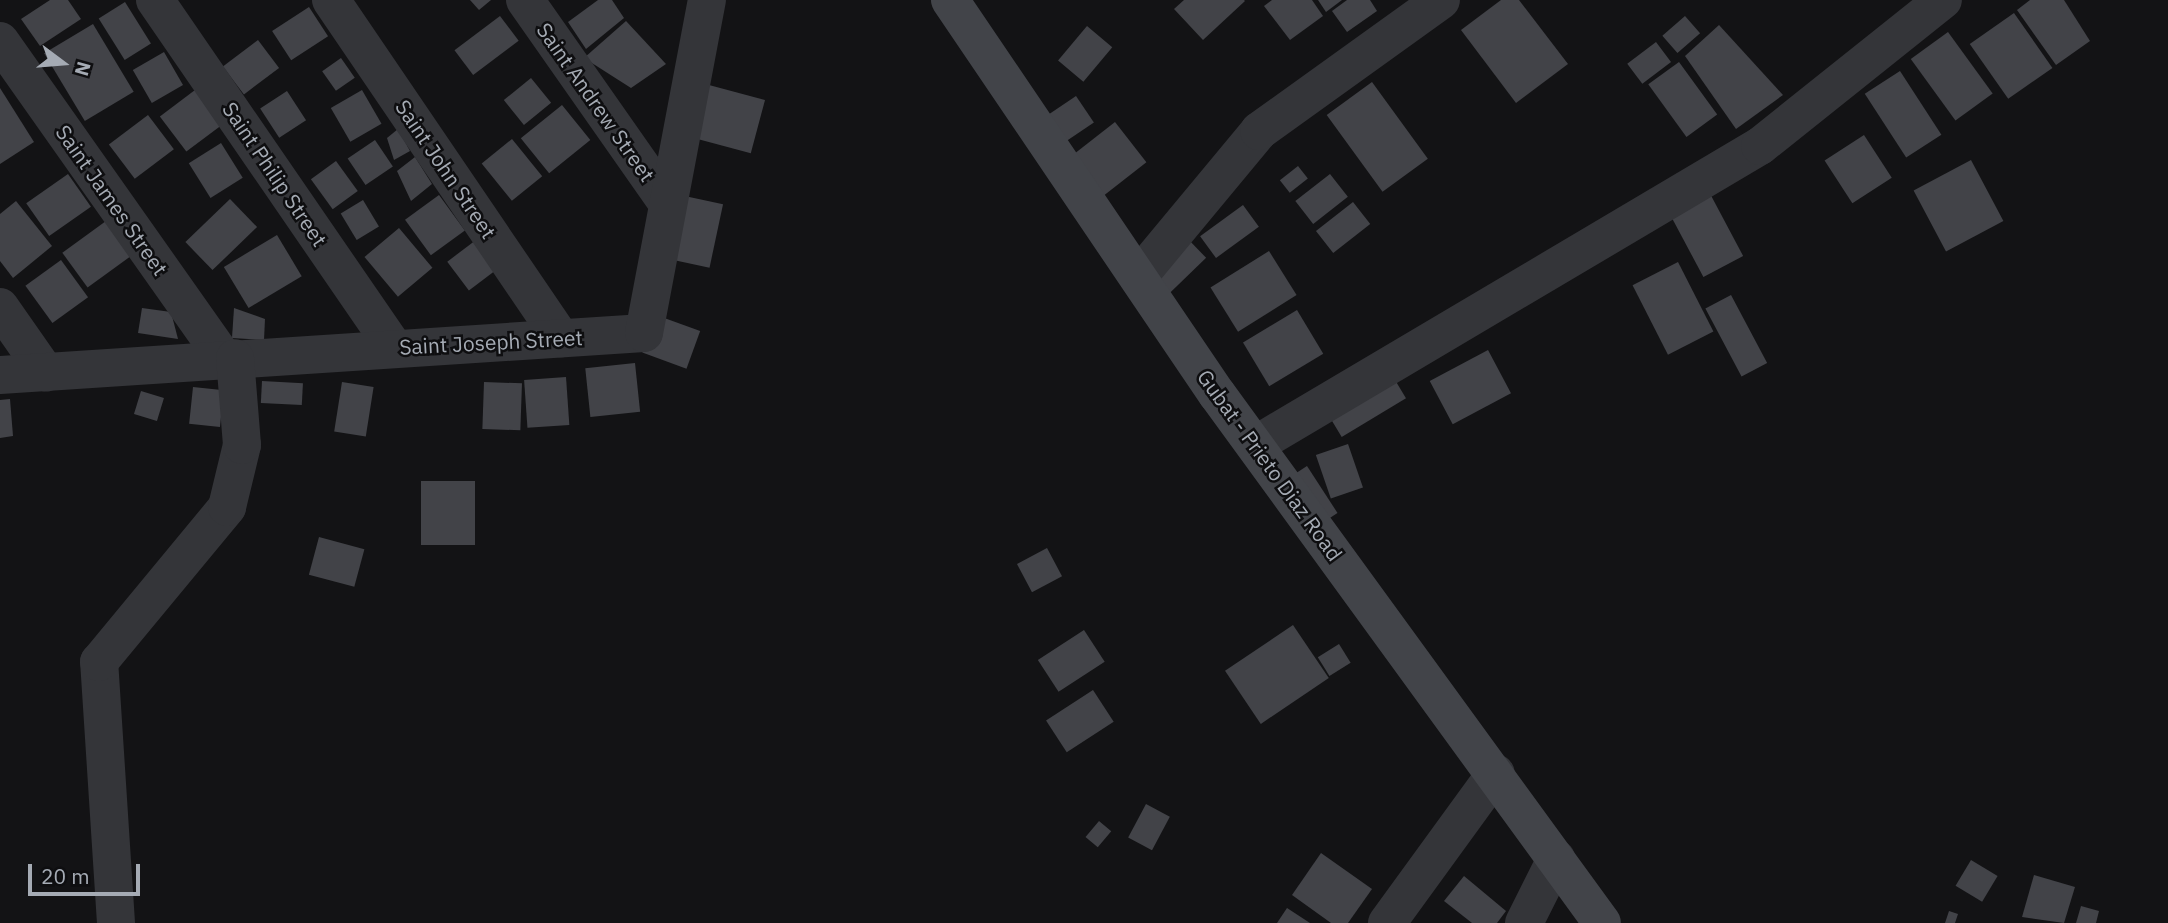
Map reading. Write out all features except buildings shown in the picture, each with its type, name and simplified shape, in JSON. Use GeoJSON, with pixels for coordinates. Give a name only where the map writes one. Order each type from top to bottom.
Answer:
{"type":"FeatureCollection","features":[{"type":"Feature","properties":{"kind":"main road","name":"Gubat - Prieto Diaz Road"},"geometry":{"type":"LineString","coordinates":[[950,0],[1255,445],[1496,773],[1602,923]]}},
{"type":"Feature","properties":{"kind":"street","name":"Saint Philip Street"},"geometry":{"type":"LineString","coordinates":[[155,0],[394,348]]}},
{"type":"Feature","properties":{"kind":"street","name":"Saint John Street"},"geometry":{"type":"LineString","coordinates":[[331,0],[561,338]]}},
{"type":"Feature","properties":{"kind":"street","name":"Saint Andrew Street"},"geometry":{"type":"LineString","coordinates":[[525,0],[668,204]]}},
{"type":"Feature","properties":{"kind":"street","name":"Saint Joseph Street"},"geometry":{"type":"LineString","coordinates":[[0,374],[644,333],[707,0]]}},
{"type":"Feature","properties":{"kind":"street"},"geometry":{"type":"LineString","coordinates":[[1138,277],[1259,131],[1441,0]]}},
{"type":"Feature","properties":{"kind":"street"},"geometry":{"type":"LineString","coordinates":[[1255,445],[1760,146],[1943,0]]}},
{"type":"Feature","properties":{"kind":"street","name":"Saint James Street"},"geometry":{"type":"LineString","coordinates":[[0,41],[230,359]]}},
{"type":"Feature","properties":{"kind":"street"},"geometry":{"type":"LineString","coordinates":[[0,307],[46,373]]}},
{"type":"Feature","properties":{"kind":"street"},"geometry":{"type":"LineString","coordinates":[[116,923],[99,662],[227,507],[242,445],[230,359]]}},
{"type":"Feature","properties":{"kind":"street"},"geometry":{"type":"LineString","coordinates":[[1387,923],[1496,773]]}},
{"type":"Feature","properties":{"kind":"street"},"geometry":{"type":"LineString","coordinates":[[1524,923],[1556,859]]}}]}
